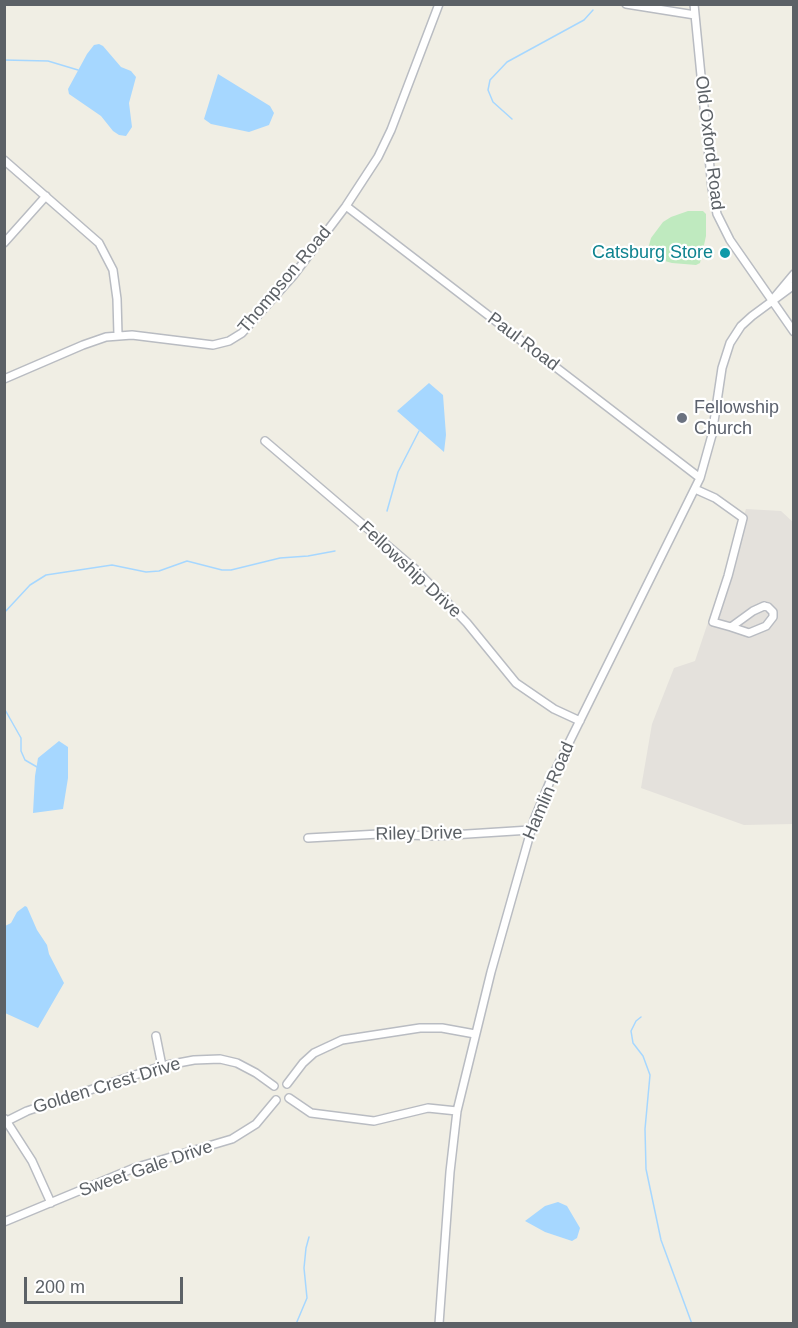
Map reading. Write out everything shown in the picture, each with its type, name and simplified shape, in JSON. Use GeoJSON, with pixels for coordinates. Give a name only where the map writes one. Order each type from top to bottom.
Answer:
{"type":"FeatureCollection","features":[{"type":"Feature","properties":{"kind":"street","name":"Thompson Road"},"geometry":{"type":"LineString","coordinates":[[4,379],[83,345],[118,335],[213,345],[236,338],[247,329],[279,293],[346,206],[378,157],[391,130],[439,4]]}},
{"type":"Feature","properties":{"kind":"street"},"geometry":{"type":"LineString","coordinates":[[626,4],[695,15]]}},
{"type":"Feature","properties":{"kind":"street","name":"Old Oxford Road"},"geometry":{"type":"LineString","coordinates":[[694,4],[711,188],[715,208],[730,240],[794,332]]}},
{"type":"Feature","properties":{"kind":"street"},"geometry":{"type":"LineString","coordinates":[[4,160],[95,239],[107,257],[114,276],[118,335]]}},
{"type":"Feature","properties":{"kind":"street"},"geometry":{"type":"LineString","coordinates":[[4,243],[46,196]]}},
{"type":"Feature","properties":{"kind":"street","name":"Paul Road"},"geometry":{"type":"LineString","coordinates":[[346,206],[700,478]]}},
{"type":"Feature","properties":{"kind":"street"},"geometry":{"type":"LineString","coordinates":[[773,300],[794,274]]}},
{"type":"Feature","properties":{"kind":"street"},"geometry":{"type":"LineString","coordinates":[[773,300],[794,285]]}},
{"type":"Feature","properties":{"kind":"street","name":"Hamlin Road"},"geometry":{"type":"LineString","coordinates":[[439,1323],[450,1172],[457,1111],[475,1034],[530,830],[545,793],[700,478],[712,435],[722,368],[730,343],[741,326],[773,300]]}},
{"type":"Feature","properties":{"kind":"street","name":"Fellowship Drive"},"geometry":{"type":"LineString","coordinates":[[265,441],[415,569],[460,615],[516,683],[554,709],[580,721]]}},
{"type":"Feature","properties":{"kind":"street"},"geometry":{"type":"LineString","coordinates":[[695,489],[715,498],[743,518],[713,622],[731,627],[753,633],[771,621],[773,612],[764,606],[731,627]]}},
{"type":"Feature","properties":{"kind":"street","name":"Riley Drive"},"geometry":{"type":"LineString","coordinates":[[308,838],[379,834],[436,836],[530,830]]}},
{"type":"Feature","properties":{"kind":"street"},"geometry":{"type":"LineString","coordinates":[[287,1084],[314,1053],[342,1040],[420,1028],[442,1028],[475,1034]]}},
{"type":"Feature","properties":{"kind":"street"},"geometry":{"type":"LineString","coordinates":[[156,1036],[162,1066]]}},
{"type":"Feature","properties":{"kind":"street","name":"Golden Crest Drive"},"geometry":{"type":"LineString","coordinates":[[6,1120],[162,1066],[194,1060],[220,1059],[247,1068],[274,1086]]}},
{"type":"Feature","properties":{"kind":"street"},"geometry":{"type":"LineString","coordinates":[[280,1083],[287,1084],[291,1090],[289,1098],[283,1102],[276,1100],[272,1094],[274,1086],[280,1083]]}},
{"type":"Feature","properties":{"kind":"street"},"geometry":{"type":"LineString","coordinates":[[289,1098],[311,1113],[374,1121],[428,1108],[457,1111]]}},
{"type":"Feature","properties":{"kind":"street","name":"Sweet Gale Drive"},"geometry":{"type":"LineString","coordinates":[[4,1222],[134,1168],[241,1135],[256,1124],[276,1100]]}},
{"type":"Feature","properties":{"kind":"street"},"geometry":{"type":"LineString","coordinates":[[6,1120],[32,1161],[51,1203]]}},
{"type":"Feature","properties":{"kind":"shaded area"},"geometry":{"type":"Polygon","coordinates":[[[746,509],[781,511],[794,523],[793,824],[744,825],[641,788],[652,724],[674,668],[695,661],[746,509]]]}},
{"type":"Feature","properties":{"kind":"green space"},"geometry":{"type":"Polygon","coordinates":[[[688,211],[703,211],[706,214],[706,236],[700,263],[696,265],[672,263],[646,256],[651,238],[663,222],[688,211]]]}},
{"type":"Feature","properties":{"kind":"water"},"geometry":{"type":"Polygon","coordinates":[[[99,44],[121,67],[131,71],[136,77],[129,103],[132,127],[126,136],[113,131],[101,116],[69,94],[68,89],[87,54],[94,45],[99,44]]]}},
{"type":"Feature","properties":{"kind":"water"},"geometry":{"type":"Polygon","coordinates":[[[218,74],[270,106],[274,113],[269,125],[249,132],[211,124],[204,119],[218,74]]]}},
{"type":"Feature","properties":{"kind":"water"},"geometry":{"type":"Polygon","coordinates":[[[429,383],[443,395],[446,435],[444,452],[397,411],[429,383]]]}},
{"type":"Feature","properties":{"kind":"water"},"geometry":{"type":"Polygon","coordinates":[[[59,741],[68,747],[68,778],[63,809],[33,813],[38,758],[59,741]]]}},
{"type":"Feature","properties":{"kind":"water"},"geometry":{"type":"Polygon","coordinates":[[[25,906],[47,945],[49,954],[64,983],[38,1028],[5,1013],[5,926],[11,923],[17,912],[25,906]]]}},
{"type":"Feature","properties":{"kind":"water"},"geometry":{"type":"Polygon","coordinates":[[[558,1202],[567,1206],[580,1228],[577,1238],[572,1241],[545,1232],[525,1221],[545,1206],[558,1202]]]}},
{"type":"Feature","properties":{"kind":"waterway"},"geometry":{"type":"LineString","coordinates":[[512,119],[493,102],[488,90],[490,80],[507,62],[584,20],[593,10]]}},
{"type":"Feature","properties":{"kind":"waterway"},"geometry":{"type":"LineString","coordinates":[[4,60],[48,61],[78,70]]}},
{"type":"Feature","properties":{"kind":"waterway"},"geometry":{"type":"LineString","coordinates":[[387,511],[398,472],[419,431]]}},
{"type":"Feature","properties":{"kind":"waterway"},"geometry":{"type":"LineString","coordinates":[[4,613],[30,585],[46,575],[112,565],[146,572],[159,571],[187,561],[222,570],[231,570],[280,558],[335,551]]}},
{"type":"Feature","properties":{"kind":"waterway"},"geometry":{"type":"LineString","coordinates":[[4,708],[21,738],[21,751],[25,760],[37,767]]}},
{"type":"Feature","properties":{"kind":"waterway"},"geometry":{"type":"LineString","coordinates":[[641,1017],[631,1031],[633,1043],[643,1056],[650,1075],[645,1129],[646,1169],[661,1240],[692,1324]]}},
{"type":"Feature","properties":{"kind":"waterway"},"geometry":{"type":"LineString","coordinates":[[296,1324],[307,1298],[304,1268],[309,1237]]}},
{"type":"Feature","properties":{"kind":"place","name":"Catsburg Store"},"geometry":{"type":"Point","coordinates":[725,253]}},
{"type":"Feature","properties":{"kind":"place","name":"Fellowship Church"},"geometry":{"type":"Point","coordinates":[682,418]}}]}
